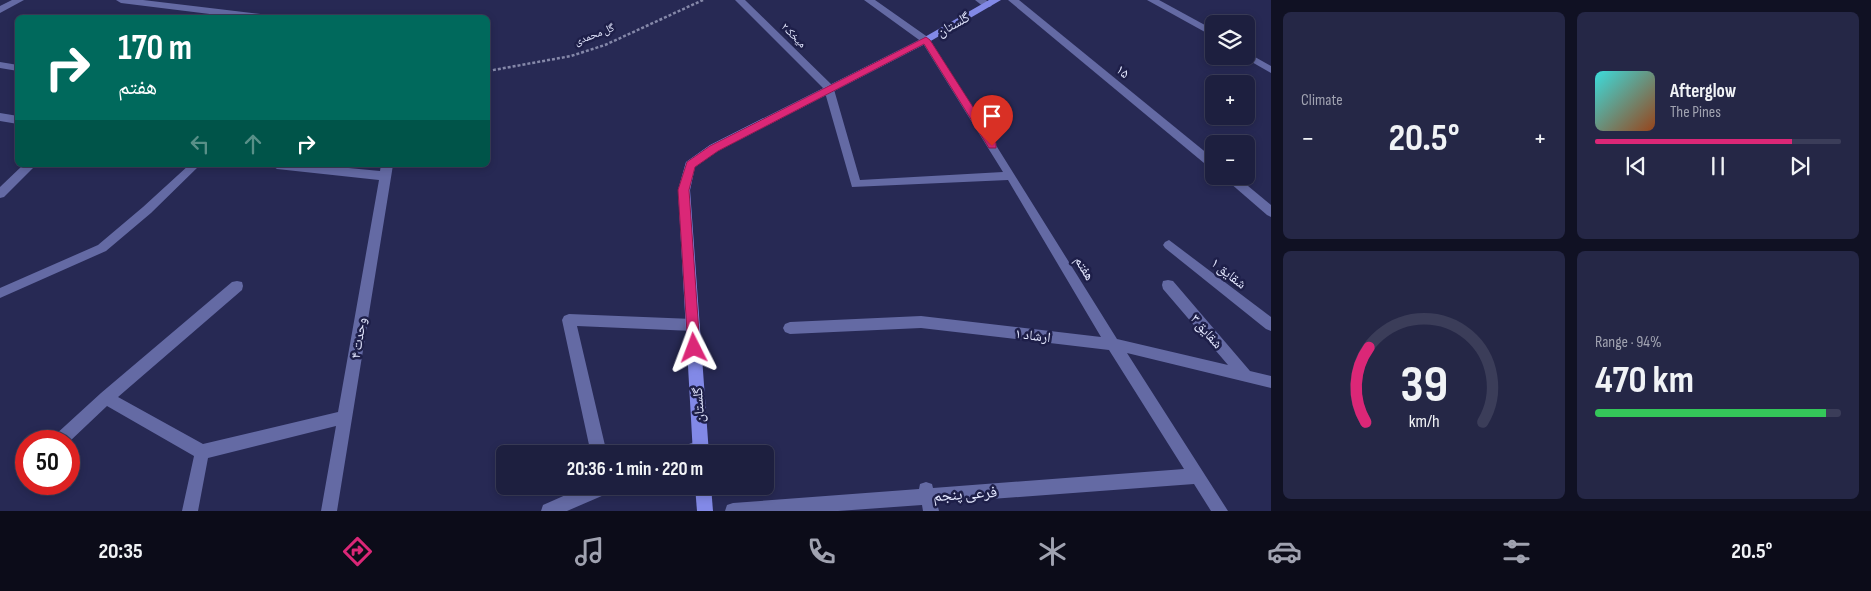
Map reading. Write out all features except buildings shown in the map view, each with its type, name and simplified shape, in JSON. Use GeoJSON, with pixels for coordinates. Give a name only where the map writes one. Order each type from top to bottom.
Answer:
{"type":"FeatureCollection","features":[{"type":"Feature","properties":{"kind":"main road","name":"گلستان"},"geometry":{"type":"LineString","coordinates":[[701,445],[684,190],[690,165],[714,148],[926,40],[988,2]]}},
{"type":"Feature","properties":{"kind":"main road"},"geometry":{"type":"LineString","coordinates":[[704,495],[705,511]]}},
{"type":"Feature","properties":{"kind":"street"},"geometry":{"type":"LineString","coordinates":[[0,10],[19,0]]}},
{"type":"Feature","properties":{"kind":"street"},"geometry":{"type":"LineString","coordinates":[[121,0],[244,15]]}},
{"type":"Feature","properties":{"kind":"street","name":"میخک۲"},"geometry":{"type":"LineString","coordinates":[[740,0],[829,88]]}},
{"type":"Feature","properties":{"kind":"street"},"geometry":{"type":"LineString","coordinates":[[869,0],[926,40]]}},
{"type":"Feature","properties":{"kind":"street","name":"۱۵"},"geometry":{"type":"LineString","coordinates":[[1014,0],[1205,158]]}},
{"type":"Feature","properties":{"kind":"street"},"geometry":{"type":"LineString","coordinates":[[1152,0],[1205,29]]}},
{"type":"Feature","properties":{"kind":"street","name":"هفتم"},"geometry":{"type":"LineString","coordinates":[[926,40],[1113,344],[1220,511]]}},
{"type":"Feature","properties":{"kind":"street"},"geometry":{"type":"LineString","coordinates":[[1255,60],[1271,70]]}},
{"type":"Feature","properties":{"kind":"street"},"geometry":{"type":"LineString","coordinates":[[0,65],[15,68]]}},
{"type":"Feature","properties":{"kind":"street"},"geometry":{"type":"LineString","coordinates":[[829,88],[856,184],[1011,176]]}},
{"type":"Feature","properties":{"kind":"street"},"geometry":{"type":"LineString","coordinates":[[1,118],[15,120]]}},
{"type":"Feature","properties":{"kind":"street"},"geometry":{"type":"LineString","coordinates":[[0,194],[28,167]]}},
{"type":"Feature","properties":{"kind":"street"},"geometry":{"type":"LineString","coordinates":[[321,167],[386,170]]}},
{"type":"Feature","properties":{"kind":"street","name":"وحدت ۴"},"geometry":{"type":"LineString","coordinates":[[329,511],[386,170]]}},
{"type":"Feature","properties":{"kind":"street"},"geometry":{"type":"LineString","coordinates":[[1239,185],[1271,212]]}},
{"type":"Feature","properties":{"kind":"street","name":"شقایق ۱"},"geometry":{"type":"LineString","coordinates":[[1169,245],[1271,324]]}},
{"type":"Feature","properties":{"kind":"street","name":"شقایق ۳"},"geometry":{"type":"LineString","coordinates":[[1168,285],[1247,377]]}},
{"type":"Feature","properties":{"kind":"street"},"geometry":{"type":"LineString","coordinates":[[71,430],[237,286]]}},
{"type":"Feature","properties":{"kind":"street"},"geometry":{"type":"LineString","coordinates":[[597,445],[569,320],[693,325]]}},
{"type":"Feature","properties":{"kind":"street","name":"ارشاد ۱"},"geometry":{"type":"LineString","coordinates":[[790,328],[921,322],[1113,344],[1271,382]]}},
{"type":"Feature","properties":{"kind":"street"},"geometry":{"type":"LineString","coordinates":[[106,398],[202,452],[345,417]]}},
{"type":"Feature","properties":{"kind":"street"},"geometry":{"type":"LineString","coordinates":[[190,511],[202,452]]}},
{"type":"Feature","properties":{"kind":"street","name":"فرعی پنجم"},"geometry":{"type":"LineString","coordinates":[[733,511],[928,499],[1197,476]]}},
{"type":"Feature","properties":{"kind":"street"},"geometry":{"type":"LineString","coordinates":[[548,511],[584,495]]}},
{"type":"Feature","properties":{"kind":"lane"},"geometry":{"type":"LineString","coordinates":[[0,293],[102,248],[147,210],[193,167]]}},
{"type":"Feature","properties":{"kind":"path","name":"گل محمدی"},"geometry":{"type":"LineString","coordinates":[[490,71],[571,56],[605,45],[703,0]]}},
{"type":"Feature","properties":{"kind":"route"},"geometry":{"type":"LineString","coordinates":[[694,348],[684,190],[690,165],[714,148],[926,40],[992,146]]}}]}
